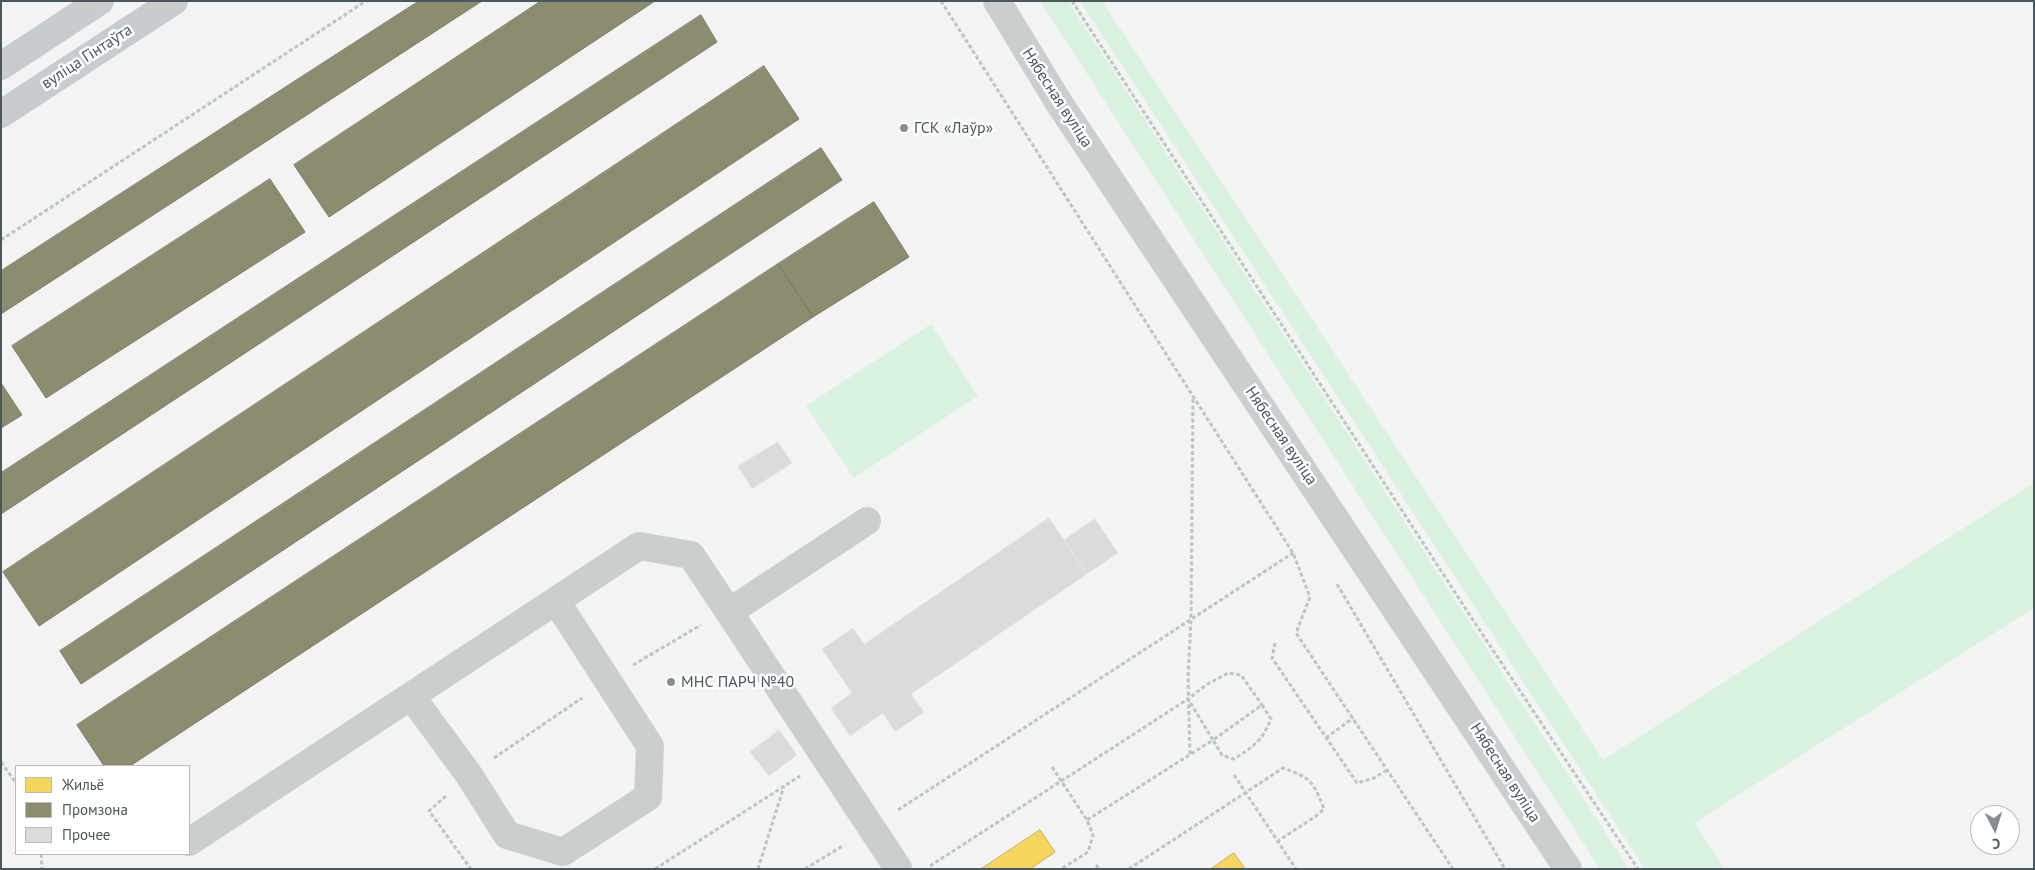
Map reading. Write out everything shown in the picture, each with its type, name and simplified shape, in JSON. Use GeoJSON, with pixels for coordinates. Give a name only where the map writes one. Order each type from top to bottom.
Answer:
{"type":"FeatureCollection","features":[{"type":"Feature","properties":{"kind":"main road"},"geometry":{"type":"LineString","coordinates":[[1,66],[100,1]]}},
{"type":"Feature","properties":{"kind":"main road","name":"вуліца Гінтаўта"},"geometry":{"type":"LineString","coordinates":[[1,114],[174,1]]}},
{"type":"Feature","properties":{"kind":"street","name":"Нябесная вуліца"},"geometry":{"type":"LineString","coordinates":[[996,1],[1059,103],[1568,869]]}},
{"type":"Feature","properties":{"kind":"street"},"geometry":{"type":"LineString","coordinates":[[727,611],[867,521]]}},
{"type":"Feature","properties":{"kind":"street"},"geometry":{"type":"LineString","coordinates":[[190,841],[639,546],[691,555],[898,868]]}},
{"type":"Feature","properties":{"kind":"street"},"geometry":{"type":"LineString","coordinates":[[411,696],[469,774],[507,835],[563,852],[648,797],[650,746],[556,600]]}},
{"type":"Feature","properties":{"kind":"path"},"geometry":{"type":"LineString","coordinates":[[1,240],[366,1]]}},
{"type":"Feature","properties":{"kind":"path"},"geometry":{"type":"LineString","coordinates":[[941,1],[1293,552],[1310,597],[1296,633],[1453,869]]}},
{"type":"Feature","properties":{"kind":"path"},"geometry":{"type":"LineString","coordinates":[[1072,1],[1469,614],[1638,869]]}},
{"type":"Feature","properties":{"kind":"path"},"geometry":{"type":"LineString","coordinates":[[1190,754],[1188,698],[1191,619],[1192,396]]}},
{"type":"Feature","properties":{"kind":"path"},"geometry":{"type":"LineString","coordinates":[[805,869],[871,828],[1293,552]]}},
{"type":"Feature","properties":{"kind":"path"},"geometry":{"type":"LineString","coordinates":[[1337,584],[1505,869]]}},
{"type":"Feature","properties":{"kind":"path"},"geometry":{"type":"LineString","coordinates":[[471,869],[429,811],[469,774],[608,680],[727,611]]}},
{"type":"Feature","properties":{"kind":"path"},"geometry":{"type":"LineString","coordinates":[[1275,643],[1272,658],[1357,783],[1374,778],[1387,770]]}},
{"type":"Feature","properties":{"kind":"path"},"geometry":{"type":"LineString","coordinates":[[925,869],[1206,685],[1228,673],[1241,675],[1271,719],[1264,736],[1251,749],[1234,759],[1222,755],[1188,698]]}},
{"type":"Feature","properties":{"kind":"path"},"geometry":{"type":"LineString","coordinates":[[1087,820],[1212,740],[1262,704]]}},
{"type":"Feature","properties":{"kind":"path"},"geometry":{"type":"LineString","coordinates":[[1326,738],[1353,718]]}},
{"type":"Feature","properties":{"kind":"path"},"geometry":{"type":"LineString","coordinates":[[655,869],[826,759]]}},
{"type":"Feature","properties":{"kind":"path"},"geometry":{"type":"LineString","coordinates":[[1,762],[15,782]]}},
{"type":"Feature","properties":{"kind":"path"},"geometry":{"type":"LineString","coordinates":[[1052,767],[1087,820],[1093,835],[1088,852],[1061,869]]}},
{"type":"Feature","properties":{"kind":"path"},"geometry":{"type":"LineString","coordinates":[[1129,869],[1283,768],[1306,776],[1316,788],[1324,809],[1278,841]]}},
{"type":"Feature","properties":{"kind":"path"},"geometry":{"type":"LineString","coordinates":[[1234,775],[1296,869]]}},
{"type":"Feature","properties":{"kind":"path"},"geometry":{"type":"LineString","coordinates":[[758,869],[784,786]]}},
{"type":"Feature","properties":{"kind":"path"},"geometry":{"type":"LineString","coordinates":[[41,855],[42,869]]}},
{"type":"Feature","properties":{"kind":"green space"},"geometry":{"type":"Polygon","coordinates":[[[1040,1],[1068,1],[1629,869],[1600,869],[1040,1]]]}},
{"type":"Feature","properties":{"kind":"green space"},"geometry":{"type":"Polygon","coordinates":[[[1080,1],[1102,1],[1603,760],[2034,483],[2034,608],[1694,823],[1725,869],[1645,869],[1080,1]]]}},
{"type":"Feature","properties":{"kind":"green space"},"geometry":{"type":"Polygon","coordinates":[[[931,324],[978,396],[854,478],[806,406],[931,324]]]}},
{"type":"Feature","properties":{"kind":"building: Жильё"},"geometry":{"type":"Polygon","coordinates":[[[1040,830],[1055,852],[1030,869],[981,869],[1040,830]]]}},
{"type":"Feature","properties":{"kind":"building: Жильё"},"geometry":{"type":"Polygon","coordinates":[[[1234,853],[1245,869],[1211,869],[1234,853]]]}},
{"type":"Feature","properties":{"kind":"building: Промзона"},"geometry":{"type":"Polygon","coordinates":[[[419,1],[482,1],[1,314],[1,271],[419,1]]]}},
{"type":"Feature","properties":{"kind":"building: Промзона"},"geometry":{"type":"Polygon","coordinates":[[[541,1],[655,1],[329,217],[294,165],[541,1]]]}},
{"type":"Feature","properties":{"kind":"building: Промзона"},"geometry":{"type":"Polygon","coordinates":[[[701,15],[717,42],[1,514],[1,473],[701,15]]]}},
{"type":"Feature","properties":{"kind":"building: Промзона"},"geometry":{"type":"Polygon","coordinates":[[[764,66],[799,119],[39,626],[3,572],[764,66]]]}},
{"type":"Feature","properties":{"kind":"building: Промзона"},"geometry":{"type":"Polygon","coordinates":[[[821,148],[842,180],[81,684],[60,651],[821,148]]]}},
{"type":"Feature","properties":{"kind":"building: Промзона"},"geometry":{"type":"Polygon","coordinates":[[[270,179],[305,232],[46,398],[12,346],[270,179]]]}},
{"type":"Feature","properties":{"kind":"building: Промзона"},"geometry":{"type":"Polygon","coordinates":[[[874,202],[909,257],[813,317],[778,264],[874,202]]]}},
{"type":"Feature","properties":{"kind":"building: Промзона"},"geometry":{"type":"Polygon","coordinates":[[[778,264],[813,317],[132,765],[103,765],[77,725],[778,264]]]}},
{"type":"Feature","properties":{"kind":"building: Промзона"},"geometry":{"type":"Polygon","coordinates":[[[1,383],[22,415],[1,428],[1,383]]]}},
{"type":"Feature","properties":{"kind":"building: Прочее"},"geometry":{"type":"Polygon","coordinates":[[[778,442],[792,463],[752,489],[738,466],[778,442]]]}},
{"type":"Feature","properties":{"kind":"building: Прочее"},"geometry":{"type":"Polygon","coordinates":[[[1049,518],[1087,574],[911,694],[924,712],[895,732],[883,713],[850,736],[831,708],[852,693],[822,649],[853,628],[864,644],[1049,518]]]}},
{"type":"Feature","properties":{"kind":"building: Прочее"},"geometry":{"type":"Polygon","coordinates":[[[1095,519],[1118,553],[1087,574],[1064,540],[1095,519]]]}},
{"type":"Feature","properties":{"kind":"building: Прочее"},"geometry":{"type":"Polygon","coordinates":[[[779,730],[797,755],[769,776],[750,752],[779,730]]]}},
{"type":"Feature","properties":{"kind":"place","name":"ГСК «Лаўр»"},"geometry":{"type":"Point","coordinates":[904,128]}},
{"type":"Feature","properties":{"kind":"place","name":"МНС ПАРЧ №40"},"geometry":{"type":"Point","coordinates":[671,682]}}]}
